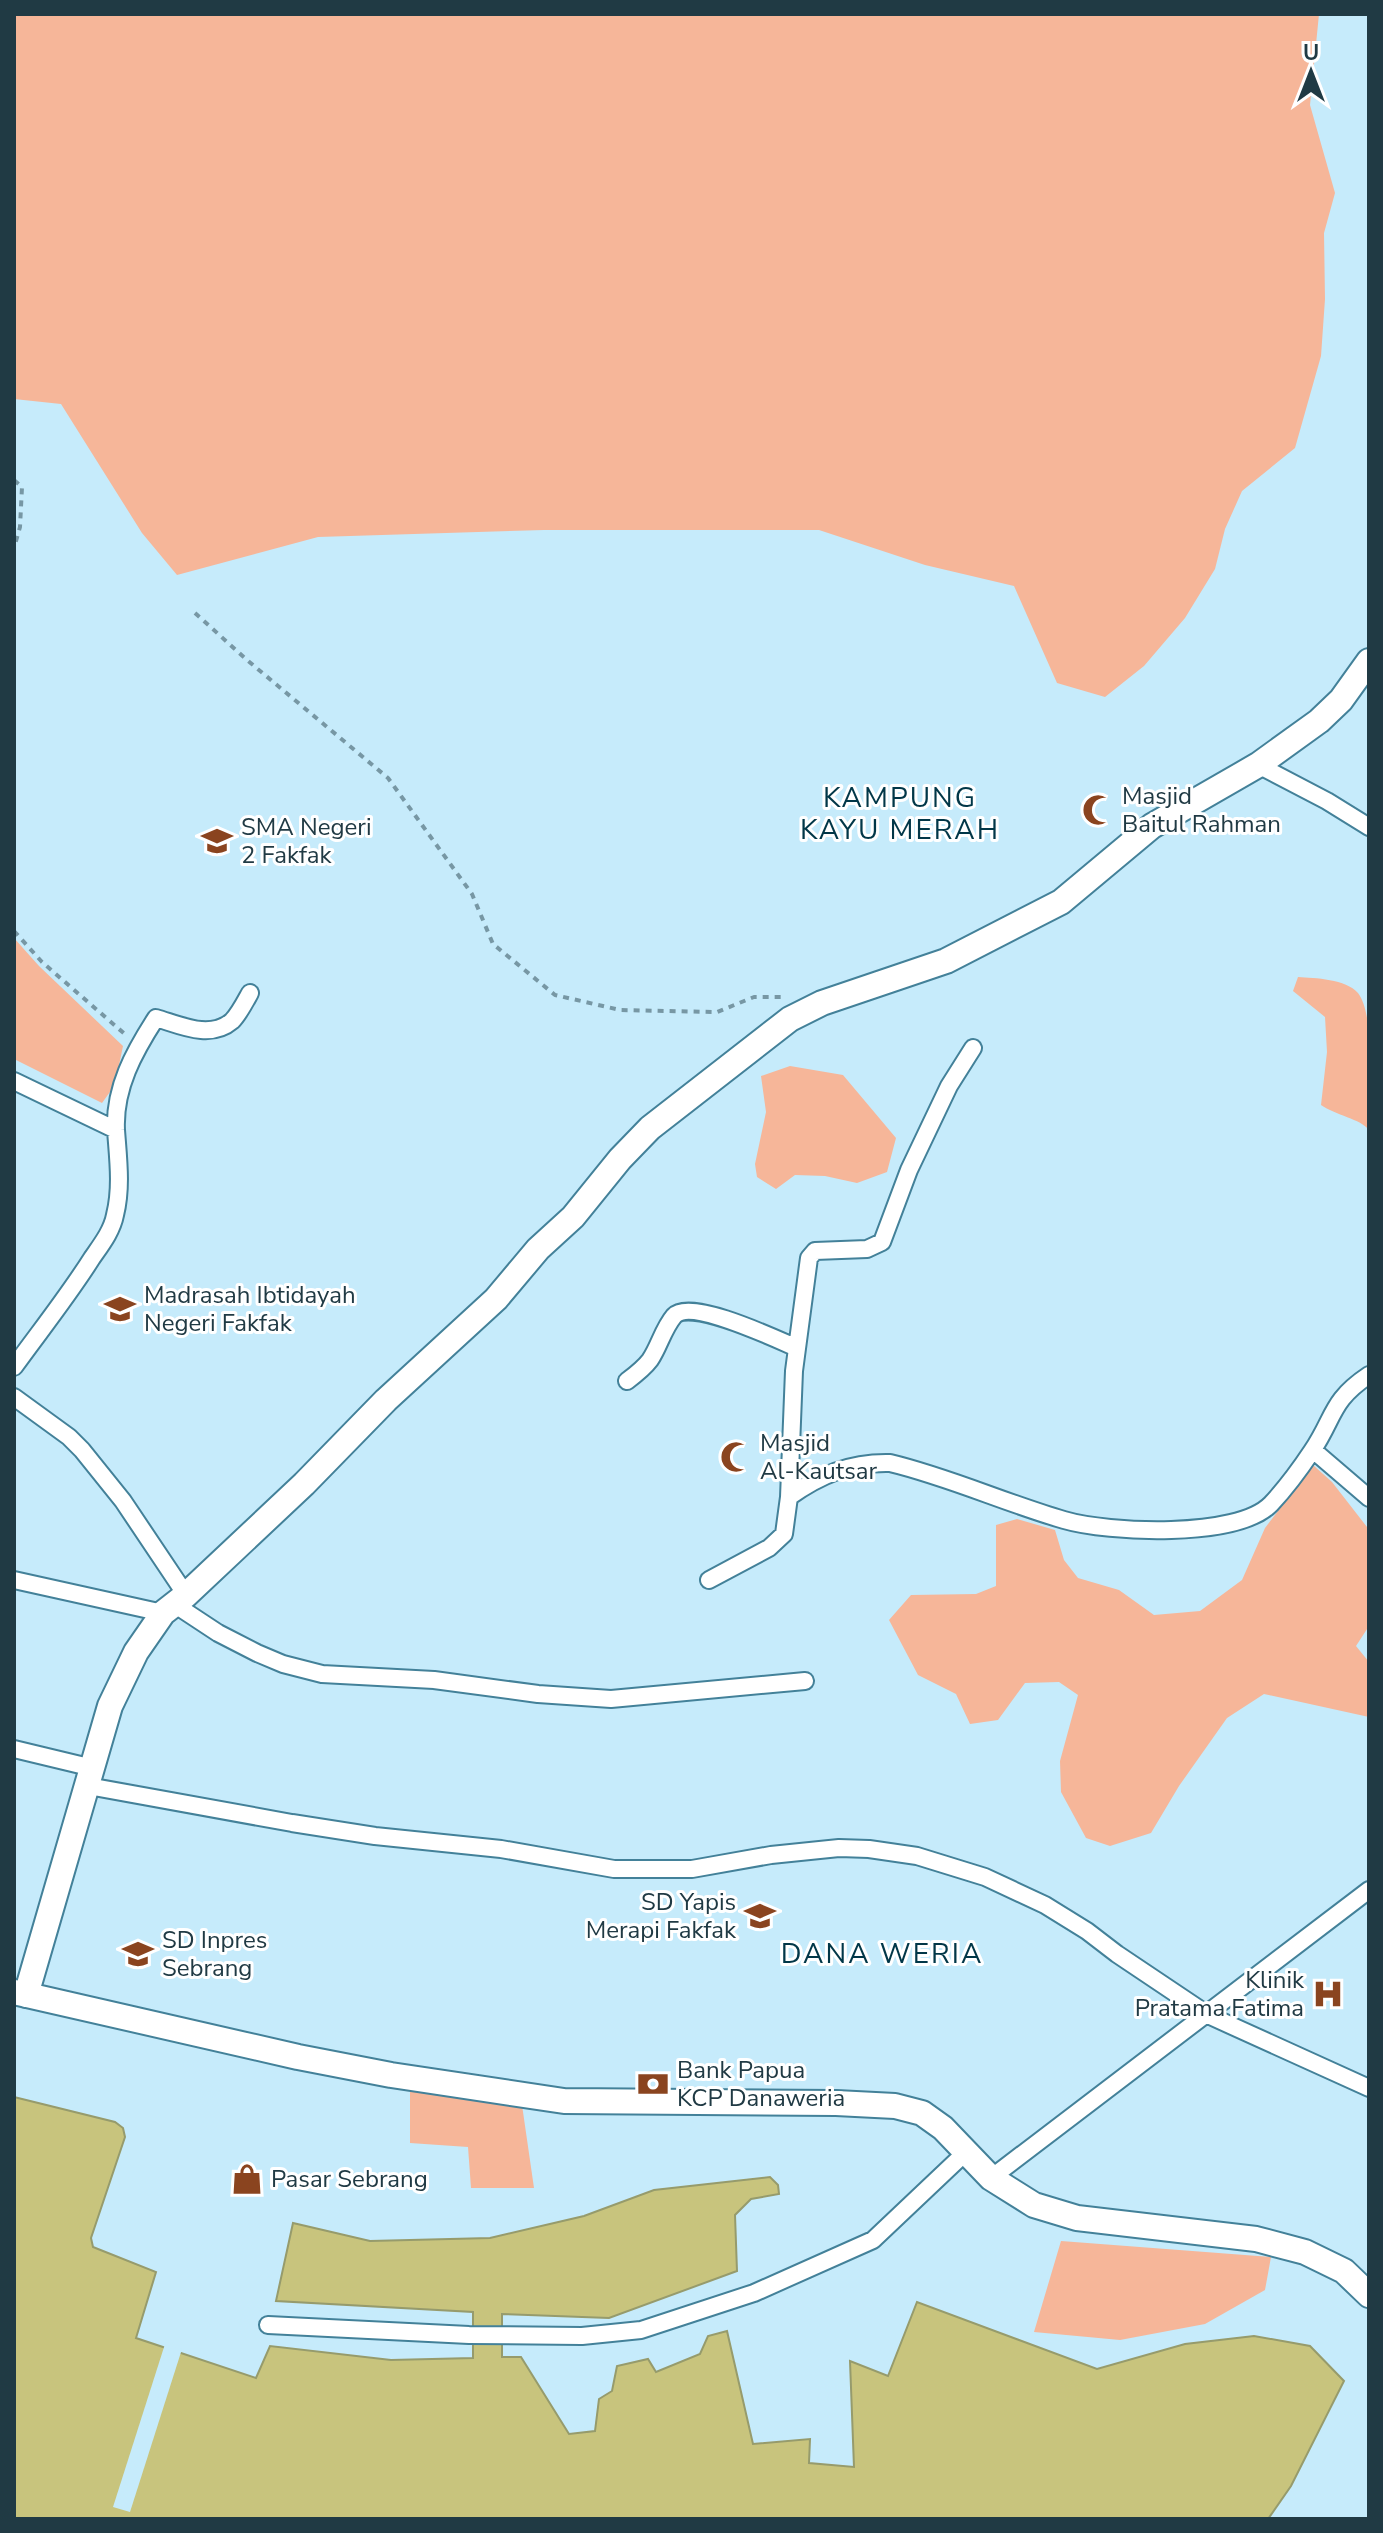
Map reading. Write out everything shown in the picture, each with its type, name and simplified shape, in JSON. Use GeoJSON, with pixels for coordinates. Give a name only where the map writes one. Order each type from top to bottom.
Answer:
{"type":"FeatureCollection","features":[{"type":"Feature","properties":{"kind":"main road"},"geometry":{"type":"LineString","coordinates":[[1369,661],[1341,700],[1319,721],[1258,765],[1152,826],[1061,902],[946,961],[822,1003],[790,1019],[650,1128],[496,1299],[174,1604],[136,1652],[118,1685],[20,1993],[298,2057],[391,2075],[564,2101],[895,2106],[922,2113],[943,2128],[991,2178],[1034,2205],[1077,2218],[1256,2239],[1305,2252],[1344,2271],[1369,2295]]}},
{"type":"Feature","properties":{"kind":"street"},"geometry":{"type":"LineString","coordinates":[[1258,765],[1369,827]]}},
{"type":"Feature","properties":{"kind":"street"},"geometry":{"type":"LineString","coordinates":[[14,1367],[79,1279],[115,1217],[119,1158],[116,1130],[120,1092],[138,1046],[156,1018],[192,1029],[216,1030],[233,1020],[250,993]]}},
{"type":"Feature","properties":{"kind":"street"},"geometry":{"type":"LineString","coordinates":[[709,1580],[769,1548],[780,1539],[786,1527],[797,1348],[811,1254],[825,1250],[867,1249],[882,1242],[909,1170],[949,1086],[973,1048]]}},
{"type":"Feature","properties":{"kind":"street"},"geometry":{"type":"LineString","coordinates":[[14,1081],[116,1130]]}},
{"type":"Feature","properties":{"kind":"street"},"geometry":{"type":"LineString","coordinates":[[627,1381],[650,1360],[672,1318],[682,1311],[733,1322],[797,1348]]}},
{"type":"Feature","properties":{"kind":"street"},"geometry":{"type":"LineString","coordinates":[[789,1497],[832,1471],[867,1462],[890,1463],[1083,1525],[1211,1528],[1240,1521],[1270,1505],[1313,1450],[1339,1399],[1350,1387],[1369,1375]]}},
{"type":"Feature","properties":{"kind":"street"},"geometry":{"type":"LineString","coordinates":[[14,1397],[69,1437],[123,1501],[174,1604]]}},
{"type":"Feature","properties":{"kind":"street"},"geometry":{"type":"LineString","coordinates":[[1313,1450],[1369,1498]]}},
{"type":"Feature","properties":{"kind":"street"},"geometry":{"type":"LineString","coordinates":[[14,1580],[174,1604],[218,1633],[257,1653],[283,1664],[322,1674],[434,1680],[538,1694],[611,1699],[805,1681]]}},
{"type":"Feature","properties":{"kind":"street"},"geometry":{"type":"LineString","coordinates":[[14,1749],[91,1777],[306,1826],[501,1849],[614,1869],[692,1869],[771,1855],[839,1848],[917,1856],[985,1877],[1045,1905],[1208,2015],[1369,2088]]}},
{"type":"Feature","properties":{"kind":"street"},"geometry":{"type":"LineString","coordinates":[[991,2178],[1369,1890]]}},
{"type":"Feature","properties":{"kind":"street"},"geometry":{"type":"LineString","coordinates":[[268,2325],[469,2335],[597,2336],[641,2330],[754,2293],[873,2240],[966,2152]]}},
{"type":"Feature","properties":{"kind":"path"},"geometry":{"type":"LineString","coordinates":[[14,480],[22,487],[20,527],[14,548]]}},
{"type":"Feature","properties":{"kind":"path"},"geometry":{"type":"LineString","coordinates":[[195,613],[388,778],[472,894],[493,944],[555,995],[620,1010],[717,1012],[754,997],[799,996]]}},
{"type":"Feature","properties":{"kind":"path"},"geometry":{"type":"LineString","coordinates":[[14,931],[42,962],[138,1046]]}},
{"type":"Feature","properties":{"kind":"shaded area"},"geometry":{"type":"Polygon","coordinates":[[[14,14],[1319,14],[1310,105],[1335,193],[1324,233],[1325,299],[1321,356],[1295,448],[1242,491],[1225,529],[1215,569],[1185,618],[1144,666],[1105,697],[1057,683],[1014,586],[925,565],[819,530],[544,530],[318,537],[177,575],[142,533],[61,404],[14,399],[14,14]]]}},
{"type":"Feature","properties":{"kind":"shaded area"},"geometry":{"type":"Polygon","coordinates":[[[14,938],[123,1046],[115,1085],[102,1103],[14,1059],[14,938]]]}},
{"type":"Feature","properties":{"kind":"shaded area"},"geometry":{"type":"Polygon","coordinates":[[[1298,977],[1346,985],[1358,993],[1364,1004],[1370,1058],[1369,1130],[1321,1105],[1327,1052],[1325,1017],[1293,991],[1298,977]]]}},
{"type":"Feature","properties":{"kind":"shaded area"},"geometry":{"type":"Polygon","coordinates":[[[790,1066],[843,1075],[896,1138],[887,1172],[857,1183],[825,1176],[795,1175],[776,1189],[757,1177],[755,1164],[766,1112],[761,1076],[790,1066]]]}},
{"type":"Feature","properties":{"kind":"shaded area"},"geometry":{"type":"Polygon","coordinates":[[[1313,1465],[1332,1482],[1367,1527],[1369,1626],[1356,1646],[1369,1662],[1369,1717],[1264,1694],[1227,1718],[1179,1786],[1151,1833],[1110,1846],[1086,1838],[1061,1792],[1060,1761],[1078,1695],[1059,1682],[1025,1683],[998,1720],[970,1724],[956,1694],[918,1675],[889,1620],[911,1595],[976,1594],[996,1586],[996,1525],[1017,1519],[1055,1530],[1064,1560],[1078,1578],[1119,1590],[1154,1615],[1200,1611],[1242,1580],[1265,1528],[1313,1465]]]}},
{"type":"Feature","properties":{"kind":"shaded area"},"geometry":{"type":"Polygon","coordinates":[[[410,2088],[522,2105],[534,2188],[471,2188],[468,2147],[410,2143],[410,2088]]]}},
{"type":"Feature","properties":{"kind":"shaded area"},"geometry":{"type":"Polygon","coordinates":[[[14,2097],[115,2122],[123,2128],[125,2137],[91,2238],[93,2247],[156,2272],[136,2338],[256,2378],[270,2346],[391,2360],[473,2358],[473,2312],[276,2301],[293,2223],[370,2241],[490,2238],[584,2216],[654,2190],[770,2177],[778,2185],[779,2194],[751,2199],[735,2215],[737,2271],[609,2318],[502,2314],[502,2357],[521,2357],[569,2434],[595,2431],[599,2399],[612,2391],[617,2366],[648,2359],[656,2372],[700,2354],[708,2336],[727,2331],[753,2444],[810,2439],[809,2463],[854,2467],[850,2361],[888,2376],[917,2302],[1097,2369],[1185,2344],[1254,2336],[1310,2346],[1344,2381],[1291,2486],[1268,2519],[14,2519],[14,2097]]]}},
{"type":"Feature","properties":{"kind":"shaded area"},"geometry":{"type":"Polygon","coordinates":[[[1061,2241],[1271,2257],[1265,2290],[1205,2324],[1120,2340],[1034,2332],[1061,2241]]]}},
{"type":"Feature","properties":{"kind":"pier"},"geometry":{"type":"Polygon","coordinates":[[[165,2344],[182,2349],[130,2512],[113,2507],[165,2344]]]}},
{"type":"Feature","properties":{"kind":"place","name":"Masjid Baitul Rahman"},"geometry":{"type":"Point","coordinates":[1098,810]}},
{"type":"Feature","properties":{"kind":"place","name":"SMA Negeri 2 Fakfak"},"geometry":{"type":"Point","coordinates":[217,841]}},
{"type":"Feature","properties":{"kind":"place","name":"Madrasah Ibtidayah Negeri Fakfak"},"geometry":{"type":"Point","coordinates":[120,1309]}},
{"type":"Feature","properties":{"kind":"place","name":"Masjid Al-Kautsar"},"geometry":{"type":"Point","coordinates":[736,1457]}},
{"type":"Feature","properties":{"kind":"place","name":"SD Yapis Merapi Fakfak"},"geometry":{"type":"Point","coordinates":[760,1916]}},
{"type":"Feature","properties":{"kind":"place","name":"SD Inpres Sebrang"},"geometry":{"type":"Point","coordinates":[138,1954]}},
{"type":"Feature","properties":{"kind":"place","name":"Klinik Pratama Fatima"},"geometry":{"type":"Point","coordinates":[1328,1994]}},
{"type":"Feature","properties":{"kind":"place","name":"Bank Papua KCP Danaweria"},"geometry":{"type":"Point","coordinates":[653,2084]}},
{"type":"Feature","properties":{"kind":"place","name":"Pasar Sebrang"},"geometry":{"type":"Point","coordinates":[247,2179]}},
{"type":"Feature","properties":{"kind":"district","name":"KAMPUNG KAYU MERAH"},"geometry":{"type":"Point","coordinates":[900,814]}},
{"type":"Feature","properties":{"kind":"district","name":"DANA WERIA"},"geometry":{"type":"Point","coordinates":[882,1954]}}]}
